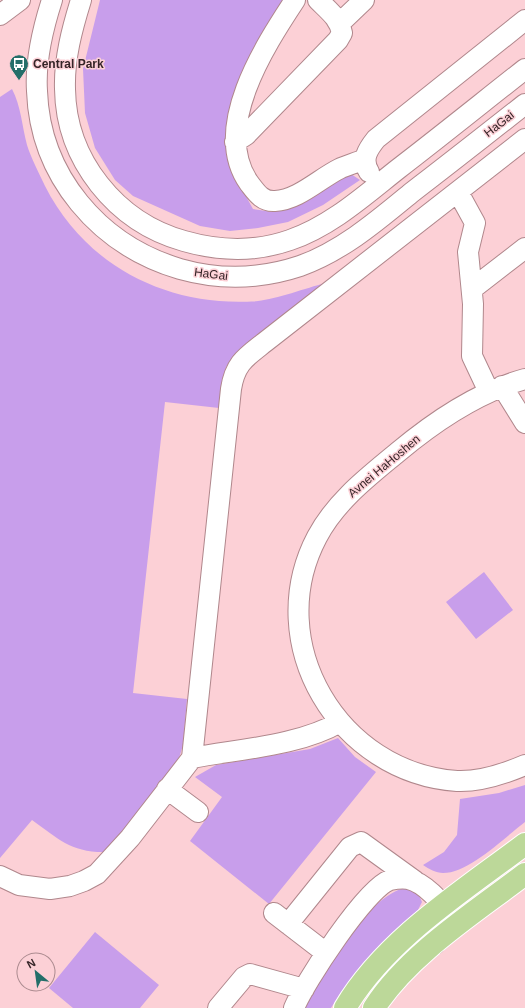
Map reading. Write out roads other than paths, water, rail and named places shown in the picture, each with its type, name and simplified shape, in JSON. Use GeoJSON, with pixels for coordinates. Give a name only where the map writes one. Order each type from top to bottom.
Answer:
{"type":"FeatureCollection","features":[{"type":"Feature","properties":{"kind":"main road"},"geometry":{"type":"LineString","coordinates":[[346,1008],[355,992],[388,954],[443,906],[525,844]]}},
{"type":"Feature","properties":{"kind":"main road"},"geometry":{"type":"LineString","coordinates":[[374,1008],[411,966],[435,944],[525,874]]}},
{"type":"Feature","properties":{"kind":"street"},"geometry":{"type":"LineString","coordinates":[[0,15],[20,0]]}},
{"type":"Feature","properties":{"kind":"street","name":"HaGai"},"geometry":{"type":"LineString","coordinates":[[52,0],[41,42],[37,91],[45,140],[61,180],[84,210],[116,239],[154,260],[193,272],[241,277],[263,275],[300,266],[340,247],[384,215],[525,104]]}},
{"type":"Feature","properties":{"kind":"street"},"geometry":{"type":"LineString","coordinates":[[81,0],[73,26],[65,66],[64,90],[72,132],[85,166],[94,179],[118,205],[144,224],[164,235],[199,245],[241,249],[259,248],[291,240],[326,224],[525,69]]}},
{"type":"Feature","properties":{"kind":"street"},"geometry":{"type":"LineString","coordinates":[[295,0],[256,68],[241,106],[235,128],[235,142],[237,157],[246,178],[259,197],[273,202],[289,199],[340,169],[365,159]]}},
{"type":"Feature","properties":{"kind":"street"},"geometry":{"type":"LineString","coordinates":[[235,142],[246,135],[338,40],[342,33],[340,23],[336,16],[318,0]]}},
{"type":"Feature","properties":{"kind":"street"},"geometry":{"type":"LineString","coordinates":[[340,23],[364,0]]}},
{"type":"Feature","properties":{"kind":"street"},"geometry":{"type":"LineString","coordinates":[[378,185],[366,167],[365,159],[368,149],[376,139],[525,20]]}},
{"type":"Feature","properties":{"kind":"street"},"geometry":{"type":"LineString","coordinates":[[1,877],[19,885],[44,889],[70,886],[97,874],[130,838],[192,758],[231,389],[236,368],[243,359],[525,140]]}},
{"type":"Feature","properties":{"kind":"street"},"geometry":{"type":"LineString","coordinates":[[458,192],[474,223],[468,252],[472,289],[472,356],[496,389],[525,423]]}},
{"type":"Feature","properties":{"kind":"street"},"geometry":{"type":"LineString","coordinates":[[472,289],[525,248]]}},
{"type":"Feature","properties":{"kind":"street","name":"Avnei HaHoshen"},"geometry":{"type":"LineString","coordinates":[[525,379],[496,389],[449,414],[408,444],[352,490],[333,512],[317,537],[302,580],[298,608],[298,629],[303,656],[310,676],[321,698],[357,740],[405,770],[430,777],[458,781],[489,778],[525,765]]}},
{"type":"Feature","properties":{"kind":"street"},"geometry":{"type":"LineString","coordinates":[[192,758],[301,738],[326,730],[340,722]]}},
{"type":"Feature","properties":{"kind":"street"},"geometry":{"type":"LineString","coordinates":[[167,789],[198,812]]}},
{"type":"Feature","properties":{"kind":"street"},"geometry":{"type":"LineString","coordinates":[[326,953],[281,919],[350,847],[360,842],[416,883]]}},
{"type":"Feature","properties":{"kind":"street"},"geometry":{"type":"LineString","coordinates":[[294,1008],[326,953],[370,896],[390,880],[408,879],[426,889],[443,906],[446,923],[435,944]]}},
{"type":"Feature","properties":{"kind":"street"},"geometry":{"type":"LineString","coordinates":[[218,1008],[244,977],[250,974],[304,989]]}},
{"type":"Feature","properties":{"kind":"place","name":"Central Park"},"geometry":{"type":"Point","coordinates":[19,81]}}]}
